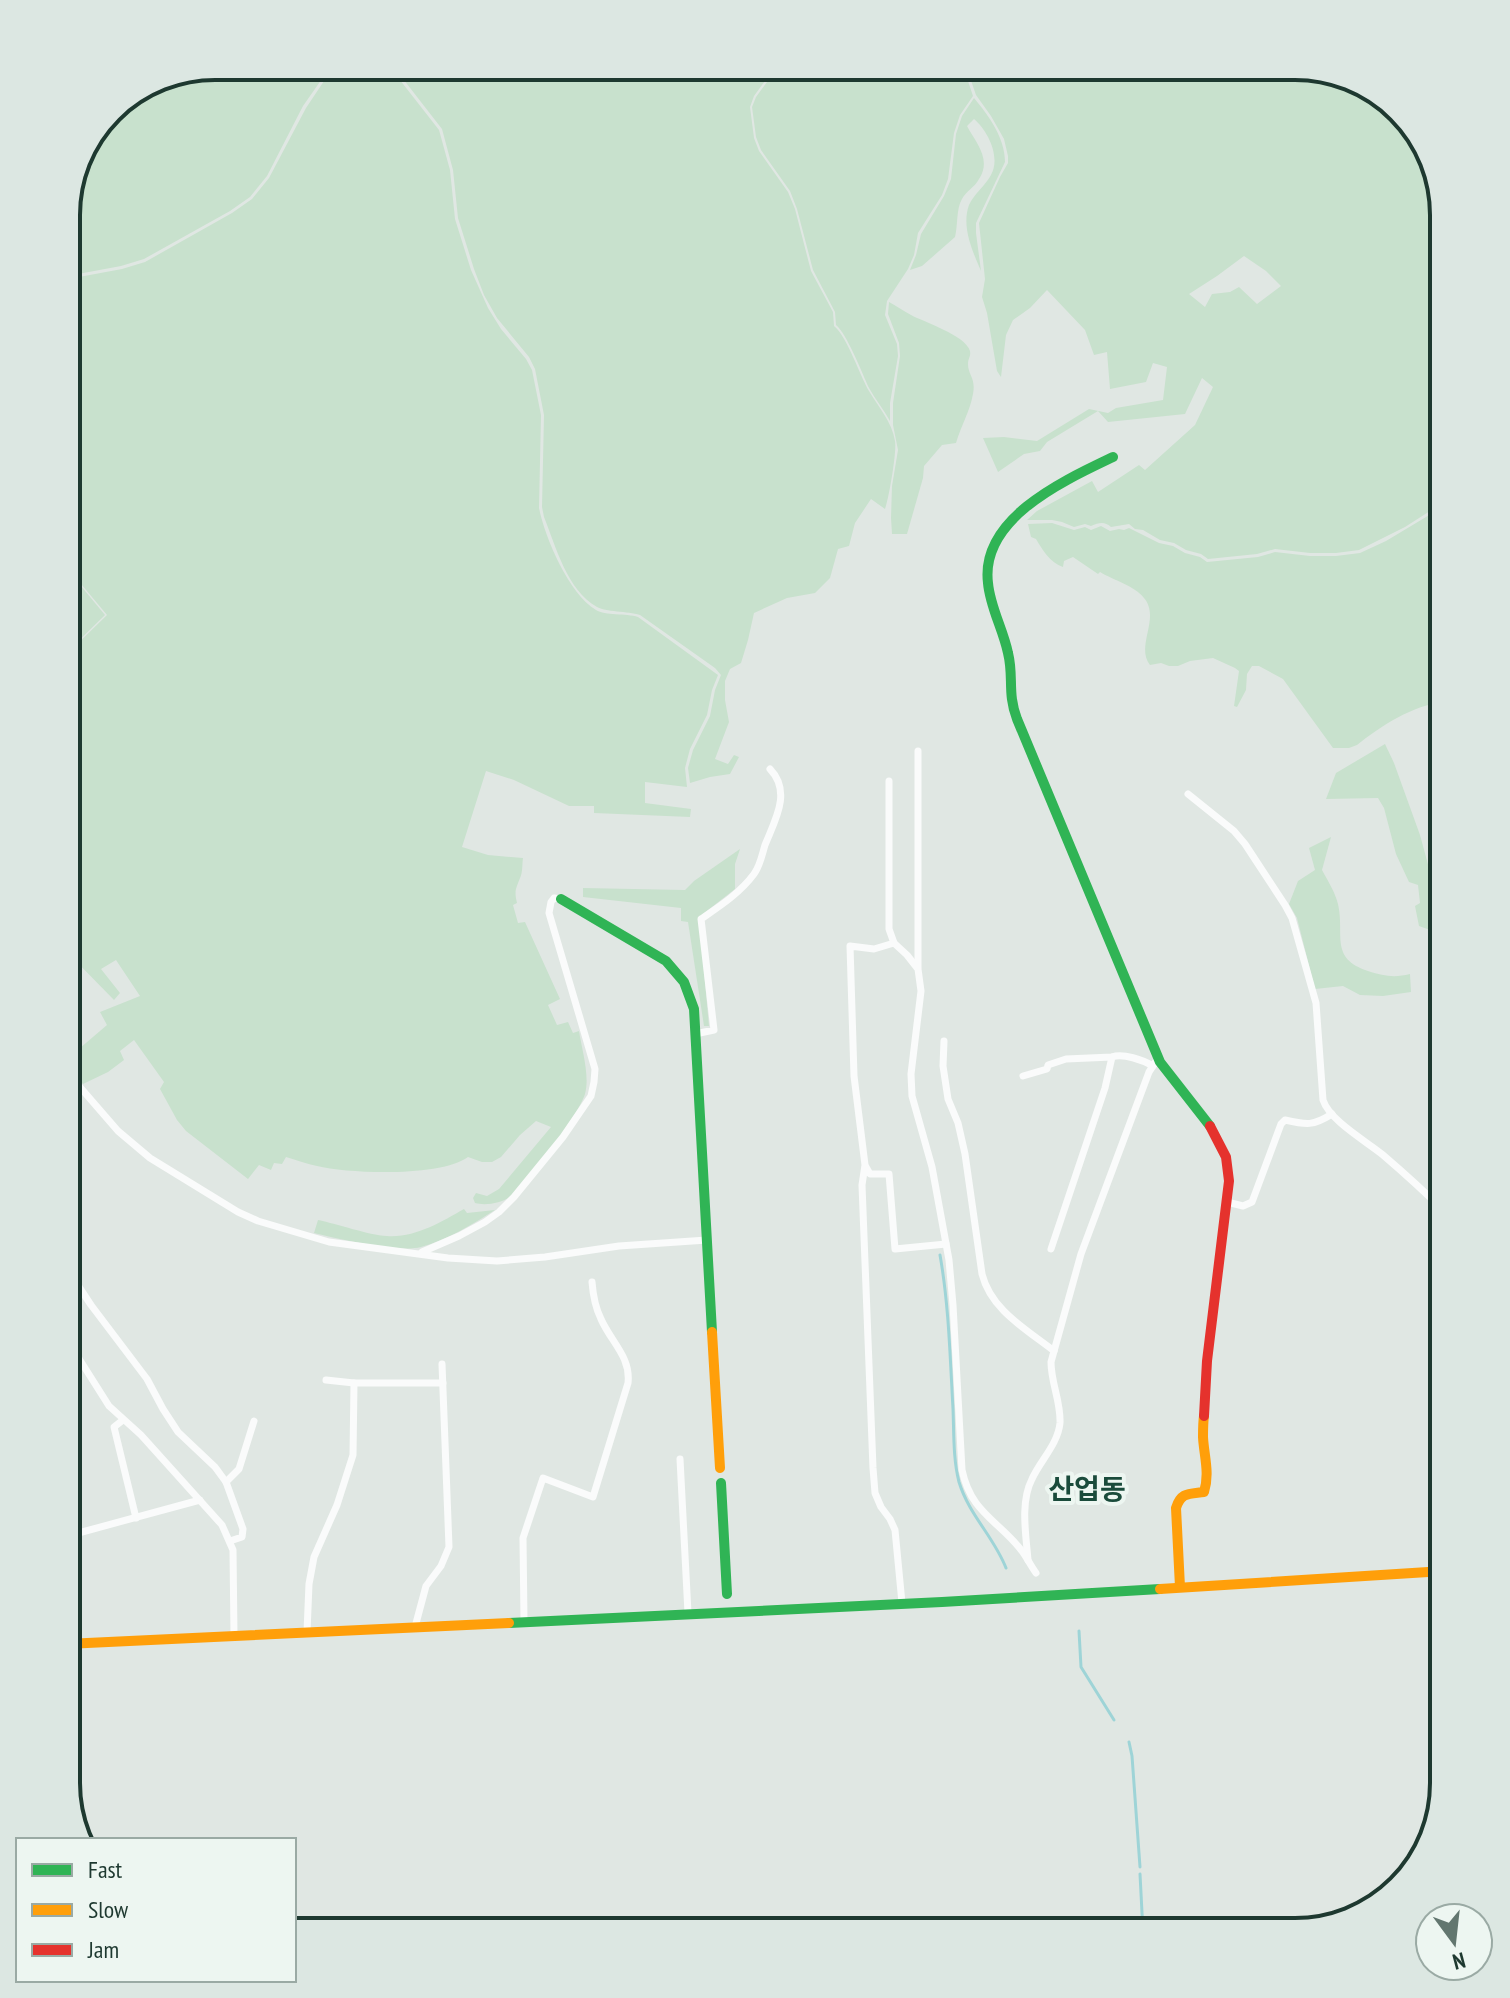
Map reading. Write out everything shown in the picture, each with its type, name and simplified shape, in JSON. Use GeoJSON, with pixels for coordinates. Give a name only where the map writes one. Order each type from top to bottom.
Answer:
{"type":"FeatureCollection","features":[{"type":"Feature","properties":{"kind":"street"},"geometry":{"type":"LineString","coordinates":[[1113,457],[1062,481],[1019,514],[995,542],[987,573],[1009,654],[1011,700],[1017,719],[1156,1062],[1202,1115],[1225,1152],[1229,1172],[1206,1365],[1203,1438],[1206,1487],[1204,1492],[1186,1494],[1179,1499],[1176,1508],[1180,1587]]}},
{"type":"Feature","properties":{"kind":"street"},"geometry":{"type":"LineString","coordinates":[[918,751],[918,969],[921,991],[911,1074],[912,1096],[932,1167],[946,1244],[953,1305],[962,1470],[965,1486],[976,1505],[1022,1551],[1036,1573]]}},
{"type":"Feature","properties":{"kind":"street"},"geometry":{"type":"LineString","coordinates":[[695,1034],[714,1030],[701,919],[743,886],[759,865],[780,805],[779,782],[770,769]]}},
{"type":"Feature","properties":{"kind":"street"},"geometry":{"type":"LineString","coordinates":[[889,781],[889,929],[894,943],[918,969]]}},
{"type":"Feature","properties":{"kind":"street"},"geometry":{"type":"LineString","coordinates":[[1188,794],[1234,831],[1245,844],[1292,918],[1316,1003],[1326,1107],[1430,1198]]}},
{"type":"Feature","properties":{"kind":"street"},"geometry":{"type":"LineString","coordinates":[[420,1253],[459,1236],[499,1212],[543,1162],[591,1096],[595,1069],[549,913],[554,898],[561,899],[666,961],[679,971],[690,994],[694,1009],[720,1468]]}},
{"type":"Feature","properties":{"kind":"street"},"geometry":{"type":"LineString","coordinates":[[894,943],[874,949],[850,946],[854,1076],[865,1165],[862,1185],[873,1468],[875,1493],[895,1530],[902,1603]]}},
{"type":"Feature","properties":{"kind":"street"},"geometry":{"type":"LineString","coordinates":[[944,1041],[943,1066],[948,1099],[958,1123],[965,1154],[986,1289],[999,1308],[1054,1351]]}},
{"type":"Feature","properties":{"kind":"street"},"geometry":{"type":"LineString","coordinates":[[1023,1076],[1066,1059],[1117,1055],[1156,1062]]}},
{"type":"Feature","properties":{"kind":"street"},"geometry":{"type":"LineString","coordinates":[[1051,1249],[1105,1088],[1112,1057]]}},
{"type":"Feature","properties":{"kind":"street"},"geometry":{"type":"LineString","coordinates":[[1028,1560],[1027,1493],[1030,1481],[1060,1426],[1059,1397],[1051,1369],[1054,1351],[1081,1254],[1149,1072],[1156,1062]]}},
{"type":"Feature","properties":{"kind":"street"},"geometry":{"type":"LineString","coordinates":[[80,1088],[134,1145],[166,1168],[238,1212],[329,1242],[461,1259],[520,1260],[619,1246],[707,1240]]}},
{"type":"Feature","properties":{"kind":"street"},"geometry":{"type":"LineString","coordinates":[[1227,1202],[1243,1206],[1252,1202],[1285,1120],[1318,1123],[1332,1114]]}},
{"type":"Feature","properties":{"kind":"street"},"geometry":{"type":"LineString","coordinates":[[865,1165],[870,1174],[889,1174],[895,1249],[946,1244]]}},
{"type":"Feature","properties":{"kind":"street"},"geometry":{"type":"LineString","coordinates":[[524,1621],[523,1538],[543,1478],[593,1497],[628,1383],[625,1359],[601,1320],[593,1299],[592,1282]]}},
{"type":"Feature","properties":{"kind":"street"},"geometry":{"type":"LineString","coordinates":[[80,1288],[147,1379],[178,1432],[215,1467],[226,1482],[243,1529],[242,1537],[230,1541]]}},
{"type":"Feature","properties":{"kind":"street"},"geometry":{"type":"LineString","coordinates":[[80,1361],[109,1406],[141,1435],[222,1525],[233,1550],[234,1636]]}},
{"type":"Feature","properties":{"kind":"street"},"geometry":{"type":"LineString","coordinates":[[415,1627],[426,1586],[441,1566],[449,1547],[442,1364]]}},
{"type":"Feature","properties":{"kind":"street"},"geometry":{"type":"LineString","coordinates":[[326,1380],[443,1383]]}},
{"type":"Feature","properties":{"kind":"street"},"geometry":{"type":"LineString","coordinates":[[307,1632],[309,1584],[314,1557],[337,1505],[353,1455],[354,1383]]}},
{"type":"Feature","properties":{"kind":"street"},"geometry":{"type":"LineString","coordinates":[[123,1420],[114,1427],[136,1518]]}},
{"type":"Feature","properties":{"kind":"street"},"geometry":{"type":"LineString","coordinates":[[226,1482],[239,1469],[254,1421]]}},
{"type":"Feature","properties":{"kind":"street"},"geometry":{"type":"LineString","coordinates":[[680,1459],[688,1613]]}},
{"type":"Feature","properties":{"kind":"street"},"geometry":{"type":"LineString","coordinates":[[721,1483],[727,1594]]}},
{"type":"Feature","properties":{"kind":"street"},"geometry":{"type":"LineString","coordinates":[[80,1533],[200,1500]]}},
{"type":"Feature","properties":{"kind":"street"},"geometry":{"type":"LineString","coordinates":[[80,1643],[902,1603],[1430,1572]]}},
{"type":"Feature","properties":{"kind":"green space"},"geometry":{"type":"Polygon","coordinates":[[[215,80],[321,80],[303,106],[267,176],[250,197],[144,259],[80,274],[80,206],[94,155],[108,133],[126,114],[163,90],[189,83],[215,80]]]}},
{"type":"Feature","properties":{"kind":"green space"},"geometry":{"type":"Polygon","coordinates":[[[325,80],[400,80],[439,130],[450,170],[455,219],[471,270],[488,308],[532,370],[541,415],[539,508],[553,549],[568,579],[596,610],[638,617],[718,675],[707,715],[690,749],[685,768],[687,787],[645,782],[645,803],[691,809],[690,817],[594,813],[594,806],[569,806],[514,780],[486,771],[462,847],[488,855],[523,858],[516,890],[517,903],[513,905],[518,923],[525,922],[560,999],[548,1005],[557,1025],[568,1022],[573,1033],[579,1031],[587,1079],[581,1104],[540,1162],[511,1196],[489,1204],[475,1203],[473,1198],[476,1193],[487,1196],[499,1189],[551,1127],[536,1121],[501,1157],[492,1162],[468,1157],[438,1168],[372,1172],[332,1169],[286,1157],[282,1164],[274,1163],[271,1170],[259,1165],[248,1179],[186,1131],[160,1089],[164,1082],[134,1040],[120,1051],[124,1060],[83,1084],[80,1081],[80,1048],[107,1025],[100,1012],[140,996],[116,960],[101,969],[120,993],[114,1000],[80,965],[80,641],[107,615],[80,583],[80,277],[145,262],[252,199],[269,178],[306,108],[325,80]]]}},
{"type":"Feature","properties":{"kind":"green space"},"geometry":{"type":"Polygon","coordinates":[[[404,80],[765,80],[750,107],[754,138],[759,151],[788,192],[811,271],[833,312],[834,326],[844,338],[869,391],[888,421],[895,446],[885,509],[871,499],[855,523],[849,546],[838,549],[830,578],[815,593],[787,598],[754,613],[741,663],[730,669],[725,681],[729,722],[715,759],[728,764],[734,755],[739,757],[730,774],[690,783],[688,768],[693,750],[710,716],[721,675],[640,615],[597,607],[578,590],[564,567],[542,507],[544,415],[535,369],[484,295],[458,218],[453,170],[442,129],[404,80]]]}},
{"type":"Feature","properties":{"kind":"green space"},"geometry":{"type":"Polygon","coordinates":[[[968,80],[973,96],[960,115],[954,133],[948,179],[942,195],[918,233],[908,269],[887,301],[885,315],[897,344],[898,356],[890,421],[836,325],[835,312],[813,270],[790,191],[761,150],[756,137],[752,107],[767,82],[968,80]]]}},
{"type":"Feature","properties":{"kind":"green space"},"geometry":{"type":"Polygon","coordinates":[[[971,80],[1304,80],[1347,90],[1384,114],[1416,155],[1427,189],[1430,215],[1430,511],[1359,550],[1310,553],[1275,549],[1208,559],[1129,524],[1111,527],[1099,523],[1074,527],[1052,520],[1027,520],[1037,511],[1092,481],[1098,492],[1139,465],[1145,470],[1195,425],[1213,387],[1202,378],[1185,414],[1108,422],[1098,411],[1047,442],[1040,451],[1024,454],[998,472],[983,438],[1037,441],[1089,409],[1108,413],[1116,408],[1163,400],[1167,367],[1153,363],[1146,382],[1110,389],[1107,352],[1094,355],[1085,330],[1047,290],[1013,320],[1006,335],[1001,377],[997,371],[982,297],[985,279],[979,223],[1008,163],[1004,139],[976,95],[971,80]],[[1244,256],[1189,294],[1205,307],[1212,294],[1230,292],[1239,287],[1257,304],[1281,286],[1244,256]]]}},
{"type":"Feature","properties":{"kind":"green space"},"geometry":{"type":"Polygon","coordinates":[[[974,98],[999,136],[1005,162],[976,223],[981,271],[969,239],[967,213],[971,201],[991,175],[995,160],[988,137],[974,119],[967,126],[981,151],[983,172],[960,203],[955,237],[922,266],[910,270],[921,234],[951,179],[956,134],[962,116],[974,98]]]}},
{"type":"Feature","properties":{"kind":"green space"},"geometry":{"type":"Polygon","coordinates":[[[889,302],[953,334],[967,345],[970,351],[968,368],[974,389],[956,443],[942,445],[924,466],[907,534],[892,534],[892,486],[898,450],[893,403],[900,356],[899,343],[888,314],[889,302]]]}},
{"type":"Feature","properties":{"kind":"green space"},"geometry":{"type":"Polygon","coordinates":[[[1430,515],[1430,705],[1387,724],[1357,745],[1333,748],[1283,679],[1259,666],[1252,666],[1247,674],[1246,690],[1237,707],[1234,706],[1239,671],[1235,668],[1213,658],[1178,666],[1150,665],[1145,649],[1150,614],[1144,598],[1130,587],[1100,572],[1098,574],[1073,557],[1064,561],[1063,567],[1058,565],[1031,537],[1028,524],[1052,523],[1074,530],[1085,527],[1091,530],[1101,526],[1110,531],[1129,528],[1207,562],[1258,557],[1275,552],[1336,556],[1360,553],[1430,515]]]}},
{"type":"Feature","properties":{"kind":"green space"},"geometry":{"type":"Polygon","coordinates":[[[80,585],[105,615],[80,639],[80,585]]]}},
{"type":"Feature","properties":{"kind":"green space"},"geometry":{"type":"Polygon","coordinates":[[[1385,744],[1420,835],[1430,872],[1430,930],[1419,926],[1415,906],[1420,903],[1418,885],[1409,882],[1396,854],[1384,808],[1378,798],[1326,799],[1336,773],[1385,744]]]}},
{"type":"Feature","properties":{"kind":"green space"},"geometry":{"type":"Polygon","coordinates":[[[1331,837],[1322,870],[1338,904],[1343,952],[1356,966],[1368,971],[1389,976],[1410,974],[1411,992],[1383,996],[1360,995],[1343,986],[1315,989],[1297,918],[1289,904],[1298,881],[1315,870],[1309,848],[1331,837]]]}},
{"type":"Feature","properties":{"kind":"green space"},"geometry":{"type":"Polygon","coordinates":[[[740,849],[735,864],[735,889],[699,917],[709,1026],[704,1026],[688,922],[681,921],[681,908],[583,897],[583,888],[685,890],[740,849]]]}},
{"type":"Feature","properties":{"kind":"green space"},"geometry":{"type":"Polygon","coordinates":[[[464,1209],[467,1213],[495,1210],[450,1236],[421,1247],[398,1248],[314,1233],[318,1220],[362,1232],[397,1236],[427,1228],[464,1209]]]}},
{"type":"Feature","properties":{"kind":"waterway"},"geometry":{"type":"LineString","coordinates":[[940,1255],[947,1312],[957,1473],[963,1494],[1006,1568]]}},
{"type":"Feature","properties":{"kind":"waterway"},"geometry":{"type":"LineString","coordinates":[[1079,1631],[1081,1667],[1114,1720]]}},
{"type":"Feature","properties":{"kind":"waterway"},"geometry":{"type":"LineString","coordinates":[[1129,1742],[1140,1867]]}},
{"type":"Feature","properties":{"kind":"waterway"},"geometry":{"type":"LineString","coordinates":[[1140,1874],[1142,1918]]}},
{"type":"Feature","properties":{"kind":"traffic: fast"},"geometry":{"type":"LineString","coordinates":[[1113,457],[1050,490],[1011,521],[997,539],[989,560],[989,592],[1008,653],[1012,701],[1017,719],[1160,1062],[1210,1126]]}},
{"type":"Feature","properties":{"kind":"traffic: fast"},"geometry":{"type":"LineString","coordinates":[[561,899],[666,961],[684,982],[694,1009],[712,1332]]}},
{"type":"Feature","properties":{"kind":"traffic: fast"},"geometry":{"type":"LineString","coordinates":[[721,1483],[727,1594]]}},
{"type":"Feature","properties":{"kind":"traffic: fast"},"geometry":{"type":"LineString","coordinates":[[509,1623],[1160,1589]]}},
{"type":"Feature","properties":{"kind":"traffic: slow"},"geometry":{"type":"LineString","coordinates":[[712,1332],[720,1468]]}},
{"type":"Feature","properties":{"kind":"traffic: slow"},"geometry":{"type":"LineString","coordinates":[[1180,1587],[1176,1508],[1183,1496],[1204,1492],[1207,1471],[1204,1416]]}},
{"type":"Feature","properties":{"kind":"traffic: slow"},"geometry":{"type":"LineString","coordinates":[[1160,1589],[1430,1572]]}},
{"type":"Feature","properties":{"kind":"traffic: slow"},"geometry":{"type":"LineString","coordinates":[[80,1643],[509,1623]]}},
{"type":"Feature","properties":{"kind":"traffic: jam"},"geometry":{"type":"LineString","coordinates":[[1204,1416],[1207,1361],[1229,1181],[1226,1157],[1210,1126]]}},
{"type":"Feature","properties":{"kind":"district","name":"산업동"},"geometry":{"type":"Point","coordinates":[1087,1488]}}]}
